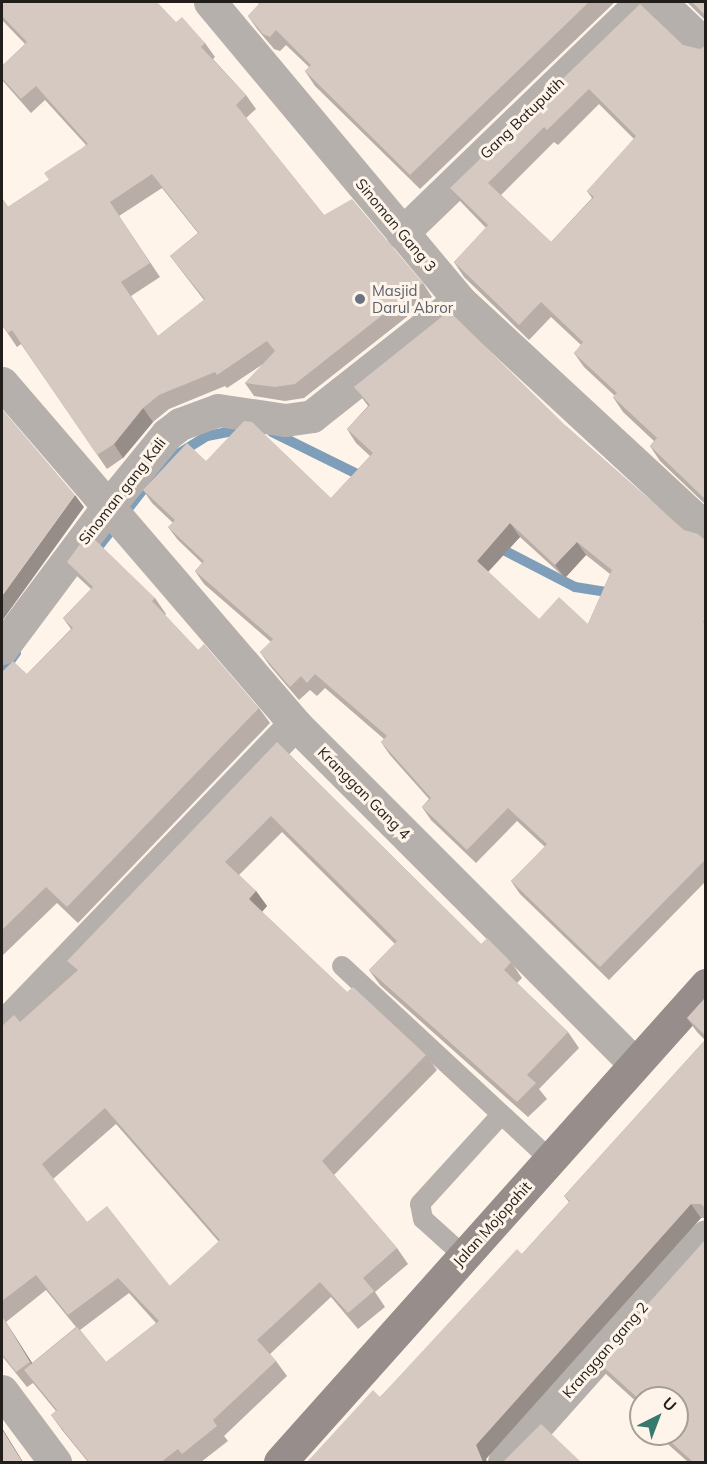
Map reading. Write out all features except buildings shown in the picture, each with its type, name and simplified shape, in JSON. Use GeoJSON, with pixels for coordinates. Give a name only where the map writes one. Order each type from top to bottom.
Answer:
{"type":"FeatureCollection","features":[{"type":"Feature","properties":{"kind":"main road","name":"Jalan Mojopahit"},"geometry":{"type":"LineString","coordinates":[[280,1462],[705,985]]}},
{"type":"Feature","properties":{"kind":"street","name":"Sinoman Gang 3"},"geometry":{"type":"LineString","coordinates":[[210,2],[459,300],[705,529]]}},
{"type":"Feature","properties":{"kind":"street","name":"Gang Batuputih"},"geometry":{"type":"LineString","coordinates":[[402,233],[641,2]]}},
{"type":"Feature","properties":{"kind":"street"},"geometry":{"type":"LineString","coordinates":[[660,2],[705,46]]}},
{"type":"Feature","properties":{"kind":"street","name":"Sinoman gang Kali"},"geometry":{"type":"LineString","coordinates":[[2,648],[106,509],[167,434],[180,424],[218,410],[285,420],[312,416],[459,300]]}},
{"type":"Feature","properties":{"kind":"street","name":"Kranggan Gang 4"},"geometry":{"type":"LineString","coordinates":[[2,384],[106,509],[295,724],[635,1064]]}},
{"type":"Feature","properties":{"kind":"street"},"geometry":{"type":"LineString","coordinates":[[2,1028],[295,724]]}},
{"type":"Feature","properties":{"kind":"street","name":"Kranggan gang 2"},"geometry":{"type":"LineString","coordinates":[[504,1462],[705,1236]]}},
{"type":"Feature","properties":{"kind":"street"},"geometry":{"type":"LineString","coordinates":[[2,1391],[55,1462]]}},
{"type":"Feature","properties":{"kind":"lane"},"geometry":{"type":"LineString","coordinates":[[342,966],[550,1159]]}},
{"type":"Feature","properties":{"kind":"lane"},"geometry":{"type":"LineString","coordinates":[[464,1256],[423,1219],[420,1204],[501,1115]]}},
{"type":"Feature","properties":{"kind":"waterway"},"geometry":{"type":"LineString","coordinates":[[92,555],[152,478],[178,454],[207,436],[248,428]]}},
{"type":"Feature","properties":{"kind":"waterway"},"geometry":{"type":"LineString","coordinates":[[272,432],[365,478]]}},
{"type":"Feature","properties":{"kind":"waterway"},"geometry":{"type":"LineString","coordinates":[[494,545],[575,587],[614,593]]}},
{"type":"Feature","properties":{"kind":"waterway"},"geometry":{"type":"LineString","coordinates":[[2,672],[16,653]]}},
{"type":"Feature","properties":{"kind":"place","name":"Masjid Darul Abror"},"geometry":{"type":"Point","coordinates":[360,299]}}]}
